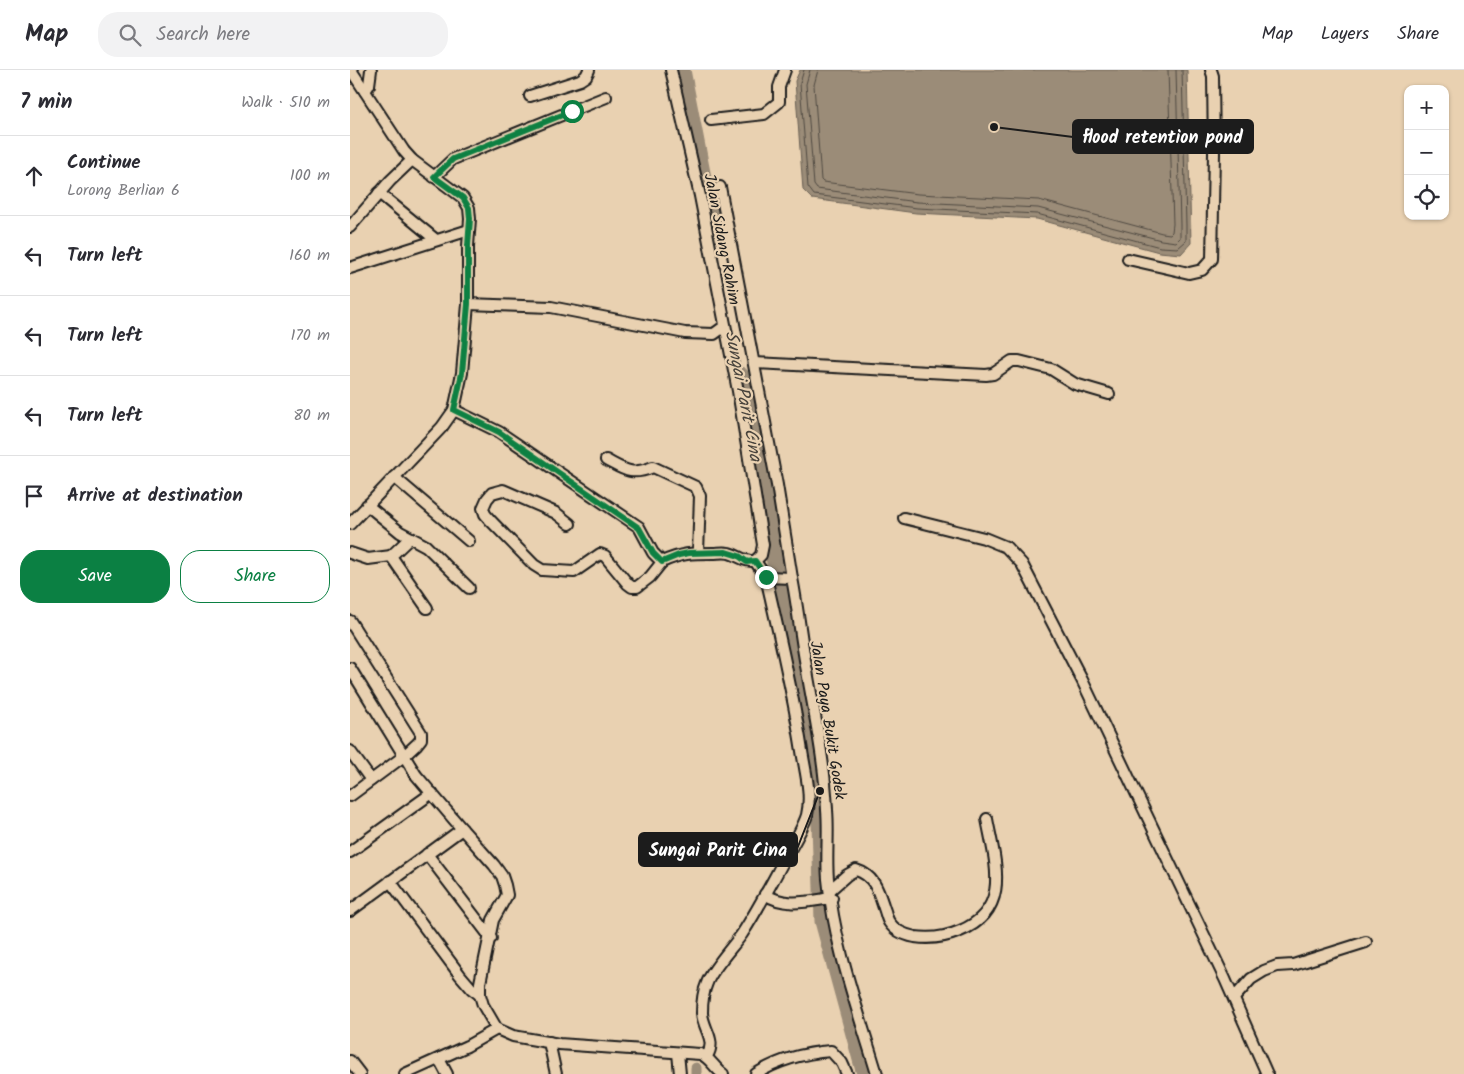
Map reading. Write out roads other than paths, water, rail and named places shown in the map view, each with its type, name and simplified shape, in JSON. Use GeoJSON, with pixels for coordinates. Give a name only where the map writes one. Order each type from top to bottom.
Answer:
{"type":"FeatureCollection","features":[{"type":"Feature","properties":{"kind":"street"},"geometry":{"type":"LineString","coordinates":[[350,524],[442,427],[454,410],[462,373],[468,304],[470,219],[469,208],[463,198],[412,160],[404,151],[352,70]]}},
{"type":"Feature","properties":{"kind":"street"},"geometry":{"type":"LineString","coordinates":[[364,91],[370,85],[371,70]]}},
{"type":"Feature","properties":{"kind":"street"},"geometry":{"type":"LineString","coordinates":[[530,96],[580,80],[586,76],[589,70]]}},
{"type":"Feature","properties":{"kind":"street","name":"Jalan Sidang Rahim"},"geometry":{"type":"LineString","coordinates":[[671,70],[700,196],[738,390],[763,545],[761,555],[762,570]]}},
{"type":"Feature","properties":{"kind":"street"},"geometry":{"type":"LineString","coordinates":[[711,120],[764,114],[779,102],[779,87],[785,70]]}},
{"type":"Feature","properties":{"kind":"street"},"geometry":{"type":"LineString","coordinates":[[1128,259],[1189,273],[1202,270],[1212,258],[1214,154],[1213,76],[1211,70]]}},
{"type":"Feature","properties":{"kind":"street"},"geometry":{"type":"LineString","coordinates":[[350,89],[358,80]]}},
{"type":"Feature","properties":{"kind":"street"},"geometry":{"type":"LineString","coordinates":[[434,177],[453,159],[606,97]]}},
{"type":"Feature","properties":{"kind":"street"},"geometry":{"type":"LineString","coordinates":[[350,227],[379,193],[412,160]]}},
{"type":"Feature","properties":{"kind":"street","name":"Jalan Paya Bukit Godek"},"geometry":{"type":"LineString","coordinates":[[720,187],[777,486],[790,578],[797,601],[801,636],[823,765],[828,810],[829,896],[849,980],[877,1074]]}},
{"type":"Feature","properties":{"kind":"street"},"geometry":{"type":"LineString","coordinates":[[379,193],[436,240]]}},
{"type":"Feature","properties":{"kind":"street"},"geometry":{"type":"LineString","coordinates":[[350,268],[469,230]]}},
{"type":"Feature","properties":{"kind":"street"},"geometry":{"type":"LineString","coordinates":[[468,304],[551,307],[685,333],[714,334],[725,326]]}},
{"type":"Feature","properties":{"kind":"street"},"geometry":{"type":"LineString","coordinates":[[754,363],[986,375],[993,374],[1012,361],[1019,361],[1051,369],[1075,384],[1109,394]]}},
{"type":"Feature","properties":{"kind":"street"},"geometry":{"type":"LineString","coordinates":[[454,410],[499,432],[639,528],[653,553],[662,562]]}},
{"type":"Feature","properties":{"kind":"street"},"geometry":{"type":"LineString","coordinates":[[606,460],[629,472],[642,472],[653,467],[696,486],[700,496],[698,553]]}},
{"type":"Feature","properties":{"kind":"street"},"geometry":{"type":"LineString","coordinates":[[394,477],[469,541]]}},
{"type":"Feature","properties":{"kind":"street"},"geometry":{"type":"LineString","coordinates":[[570,524],[556,513],[503,490],[492,493],[487,499],[484,508],[485,514],[490,520],[534,565],[542,570],[574,572],[600,554],[605,556],[628,584],[632,587],[637,587],[650,577],[662,562],[679,555],[726,552],[739,556],[762,570],[790,578]]}},
{"type":"Feature","properties":{"kind":"street"},"geometry":{"type":"LineString","coordinates":[[367,505],[400,532],[426,546],[469,588]]}},
{"type":"Feature","properties":{"kind":"street"},"geometry":{"type":"LineString","coordinates":[[904,518],[984,538],[1006,547],[1022,564],[1082,680],[1234,998],[1267,1074]]}},
{"type":"Feature","properties":{"kind":"street"},"geometry":{"type":"LineString","coordinates":[[350,553],[368,559],[391,556],[410,538]]}},
{"type":"Feature","properties":{"kind":"street"},"geometry":{"type":"LineString","coordinates":[[391,556],[427,608]]}},
{"type":"Feature","properties":{"kind":"street"},"geometry":{"type":"LineString","coordinates":[[707,1056],[710,1051],[711,1038],[702,1014],[707,983],[712,972],[769,897],[807,814],[808,792],[794,701],[762,570]]}},
{"type":"Feature","properties":{"kind":"street"},"geometry":{"type":"LineString","coordinates":[[350,621],[421,733],[421,739],[404,756],[350,796]]}},
{"type":"Feature","properties":{"kind":"street"},"geometry":{"type":"LineString","coordinates":[[350,668],[416,774],[494,864],[502,876],[506,894],[493,920],[491,938],[480,983],[480,995],[483,1004],[497,1030],[513,1036],[550,1042],[700,1054],[707,1056],[712,1065],[723,1074]]}},
{"type":"Feature","properties":{"kind":"street"},"geometry":{"type":"LineString","coordinates":[[350,751],[372,780]]}},
{"type":"Feature","properties":{"kind":"street"},"geometry":{"type":"LineString","coordinates":[[350,852],[432,793]]}},
{"type":"Feature","properties":{"kind":"street"},"geometry":{"type":"LineString","coordinates":[[769,897],[801,903],[814,901],[829,896],[847,875],[856,870],[870,877],[876,887],[889,922],[900,932],[915,937],[935,938],[953,934],[967,928],[980,919],[990,908],[995,894],[994,855],[986,818]]}},
{"type":"Feature","properties":{"kind":"street"},"geometry":{"type":"LineString","coordinates":[[350,910],[462,829]]}},
{"type":"Feature","properties":{"kind":"street"},"geometry":{"type":"LineString","coordinates":[[427,854],[491,938]]}},
{"type":"Feature","properties":{"kind":"street"},"geometry":{"type":"LineString","coordinates":[[390,881],[460,975],[480,995]]}},
{"type":"Feature","properties":{"kind":"street"},"geometry":{"type":"LineString","coordinates":[[1234,998],[1250,979],[1264,971],[1277,966],[1293,965],[1366,942]]}},
{"type":"Feature","properties":{"kind":"street"},"geometry":{"type":"LineString","coordinates":[[405,1074],[497,1030]]}},
{"type":"Feature","properties":{"kind":"street"},"geometry":{"type":"LineString","coordinates":[[550,1042],[556,1074]]}},
{"type":"Feature","properties":{"kind":"street"},"geometry":{"type":"LineString","coordinates":[[756,1074],[770,1066],[809,1053],[831,1051],[842,1063],[847,1074]]}},
{"type":"Feature","properties":{"kind":"street"},"geometry":{"type":"LineString","coordinates":[[678,1052],[680,1074]]}},
{"type":"Feature","properties":{"kind":"street"},"geometry":{"type":"LineString","coordinates":[[439,1059],[447,1074]]}},
{"type":"Feature","properties":{"kind":"street"},"geometry":{"type":"LineString","coordinates":[[350,1061],[360,1074]]}},
{"type":"Feature","properties":{"kind":"water"},"geometry":{"type":"Polygon","coordinates":[[[800,70],[1187,70],[1191,243],[1181,254],[1159,252],[1037,219],[916,213],[812,199],[803,190],[795,81],[800,70]]]}},
{"type":"Feature","properties":{"kind":"waterway","name":"Sungai Parit Cina"},"geometry":{"type":"LineString","coordinates":[[681,70],[710,219]]}},
{"type":"Feature","properties":{"kind":"waterway","name":"Sungai Parit Cina"},"geometry":{"type":"LineString","coordinates":[[740,376],[820,791],[824,921],[866,1074]]}},
{"type":"Feature","properties":{"kind":"waterway"},"geometry":{"type":"LineString","coordinates":[[696,1068],[696,1074]]}},
{"type":"Feature","properties":{"kind":"place","name":"flood retention pond"},"geometry":{"type":"Point","coordinates":[994,127]}},
{"type":"Feature","properties":{"kind":"place","name":"Sungai Parit Cina"},"geometry":{"type":"Point","coordinates":[820,791]}}]}
